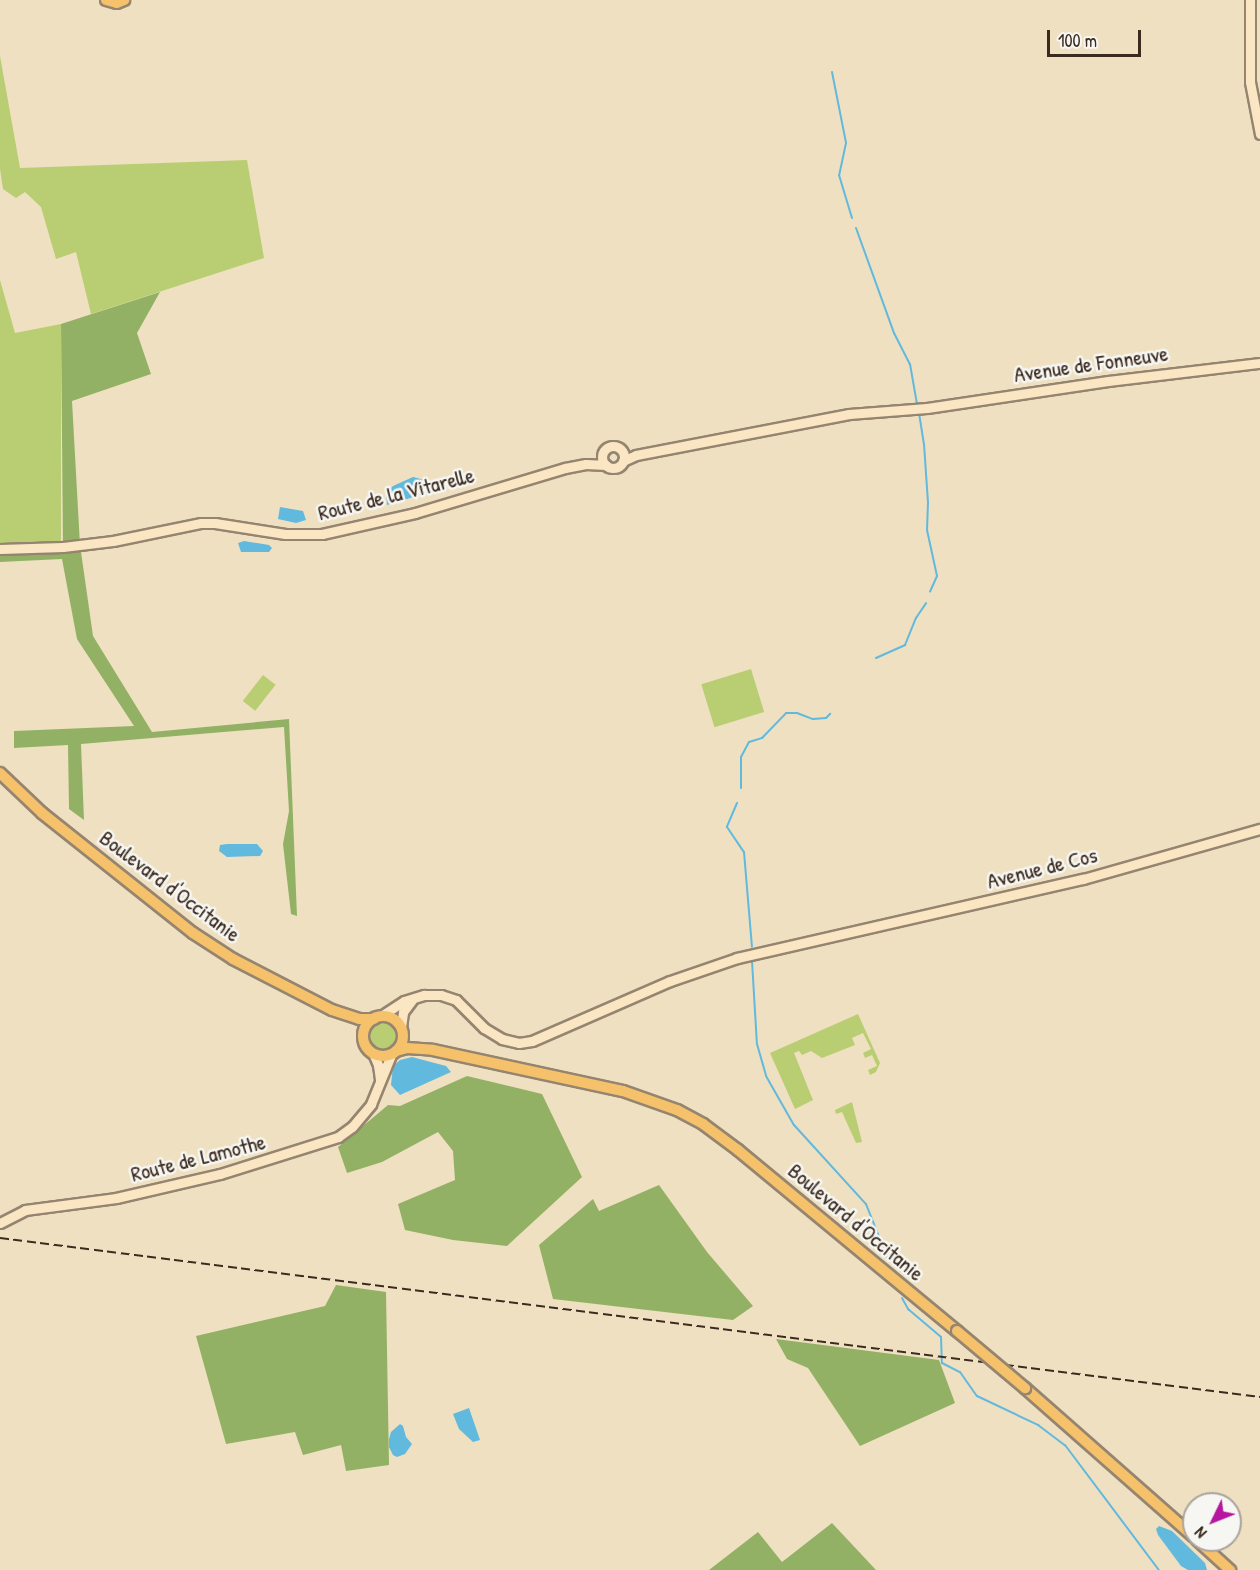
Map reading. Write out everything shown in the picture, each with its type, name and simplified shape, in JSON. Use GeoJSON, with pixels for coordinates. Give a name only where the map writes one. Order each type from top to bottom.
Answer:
{"type":"FeatureCollection","features":[{"type":"Feature","properties":{"kind":"main road"},"geometry":{"type":"LineString","coordinates":[[106,0],[117,3],[124,0]]}},
{"type":"Feature","properties":{"kind":"main road","name":"Boulevard d'Occitanie"},"geometry":{"type":"LineString","coordinates":[[0,773],[42,813],[193,933],[255,970],[332,1010],[359,1019],[377,1018]]}},
{"type":"Feature","properties":{"kind":"main road","name":"Boulevard d'Occitanie"},"geometry":{"type":"LineString","coordinates":[[332,1010],[363,1036]]}},
{"type":"Feature","properties":{"kind":"main road"},"geometry":{"type":"LineString","coordinates":[[377,1018],[392,1018],[401,1029],[402,1044],[394,1053],[381,1056],[373,1053],[366,1046],[363,1036],[365,1028],[377,1018]]}},
{"type":"Feature","properties":{"kind":"main road","name":"Boulevard d'Occitanie"},"geometry":{"type":"LineString","coordinates":[[401,1029],[409,1038],[433,1050]]}},
{"type":"Feature","properties":{"kind":"main road","name":"Boulevard d'Occitanie"},"geometry":{"type":"LineString","coordinates":[[394,1053],[407,1048],[433,1050],[636,1094],[690,1116],[738,1150],[957,1331],[1182,1527]]}},
{"type":"Feature","properties":{"kind":"main road","name":"Boulevard d'Occitanie"},"geometry":{"type":"LineString","coordinates":[[1211,1552],[1231,1569]]}},
{"type":"Feature","properties":{"kind":"street"},"geometry":{"type":"LineString","coordinates":[[1250,0],[1248,39],[1252,97],[1260,134]]}},
{"type":"Feature","properties":{"kind":"street","name":"Avenue de Fonneuve"},"geometry":{"type":"LineString","coordinates":[[623,457],[828,420],[849,414],[927,408],[1130,378],[1260,363]]}},
{"type":"Feature","properties":{"kind":"street"},"geometry":{"type":"LineString","coordinates":[[614,446],[623,457],[616,468],[606,465],[603,453],[614,446]]}},
{"type":"Feature","properties":{"kind":"street","name":"Route de la Vitarelle"},"geometry":{"type":"LineString","coordinates":[[586,464],[603,453]]}},
{"type":"Feature","properties":{"kind":"street","name":"Route de la Vitarelle"},"geometry":{"type":"LineString","coordinates":[[0,549],[63,547],[113,542],[201,523],[215,523],[285,534],[322,534],[415,513],[512,483],[586,464],[606,465]]}},
{"type":"Feature","properties":{"kind":"street","name":"Avenue de Cos"},"geometry":{"type":"LineString","coordinates":[[412,1000],[433,995],[449,997],[467,1009],[484,1028],[502,1039],[519,1042],[532,1041],[670,981],[737,958],[1083,879],[1260,830]]}},
{"type":"Feature","properties":{"kind":"street"},"geometry":{"type":"LineString","coordinates":[[377,1018],[404,1001],[412,1000]]}},
{"type":"Feature","properties":{"kind":"street"},"geometry":{"type":"LineString","coordinates":[[401,1029],[402,1014],[412,1000]]}},
{"type":"Feature","properties":{"kind":"street"},"geometry":{"type":"LineString","coordinates":[[373,1053],[379,1070],[380,1086]]}},
{"type":"Feature","properties":{"kind":"street","name":"Route de Lamothe"},"geometry":{"type":"LineString","coordinates":[[0,1222],[18,1212],[127,1195],[242,1168],[329,1141],[345,1133],[361,1118],[380,1086],[394,1053]]}},
{"type":"Feature","properties":{"kind":"green space"},"geometry":{"type":"Polygon","coordinates":[[[0,56],[20,168],[247,160],[264,258],[91,314],[76,252],[56,259],[41,207],[25,192],[16,198],[3,189],[0,169],[0,56]]]}},
{"type":"Feature","properties":{"kind":"green space"},"geometry":{"type":"Polygon","coordinates":[[[0,280],[15,333],[61,324],[61,543],[0,545],[0,280]]]}},
{"type":"Feature","properties":{"kind":"green space"},"geometry":{"type":"Polygon","coordinates":[[[160,292],[137,333],[151,374],[72,401],[80,545],[93,636],[152,732],[289,719],[297,916],[291,914],[283,844],[289,811],[284,727],[81,744],[84,820],[69,809],[68,745],[14,748],[14,731],[134,726],[77,639],[62,559],[0,562],[0,553],[63,547],[61,324],[160,292]]]}},
{"type":"Feature","properties":{"kind":"green space"},"geometry":{"type":"Polygon","coordinates":[[[751,669],[764,712],[714,727],[701,684],[751,669]]]}},
{"type":"Feature","properties":{"kind":"green space"},"geometry":{"type":"Polygon","coordinates":[[[263,675],[276,685],[255,711],[243,701],[263,675]]]}},
{"type":"Feature","properties":{"kind":"green space"},"geometry":{"type":"Polygon","coordinates":[[[858,1014],[880,1063],[876,1072],[870,1075],[868,1070],[877,1066],[872,1055],[865,1058],[863,1053],[871,1049],[863,1033],[852,1038],[855,1045],[822,1058],[811,1051],[802,1055],[799,1051],[794,1053],[813,1100],[795,1109],[770,1053],[858,1014]]]}},
{"type":"Feature","properties":{"kind":"green space"},"geometry":{"type":"Polygon","coordinates":[[[384,1021],[390,1022],[398,1030],[398,1042],[390,1050],[384,1051],[378,1050],[370,1042],[369,1036],[370,1030],[378,1022],[384,1021]]]}},
{"type":"Feature","properties":{"kind":"green space"},"geometry":{"type":"Polygon","coordinates":[[[467,1076],[542,1094],[582,1177],[507,1246],[453,1240],[405,1230],[398,1204],[455,1180],[453,1151],[438,1132],[382,1162],[347,1173],[338,1147],[388,1105],[400,1106],[467,1076]]]}},
{"type":"Feature","properties":{"kind":"green space"},"geometry":{"type":"Polygon","coordinates":[[[852,1102],[862,1142],[856,1143],[842,1112],[836,1114],[835,1110],[852,1102]]]}},
{"type":"Feature","properties":{"kind":"green space"},"geometry":{"type":"Polygon","coordinates":[[[659,1185],[707,1252],[753,1306],[733,1320],[553,1299],[539,1245],[593,1199],[599,1211],[659,1185]]]}},
{"type":"Feature","properties":{"kind":"green space"},"geometry":{"type":"Polygon","coordinates":[[[336,1285],[386,1292],[389,1465],[346,1471],[341,1445],[303,1455],[295,1432],[226,1444],[196,1336],[325,1306],[336,1285]]]}},
{"type":"Feature","properties":{"kind":"green space"},"geometry":{"type":"Polygon","coordinates":[[[776,1339],[939,1360],[955,1403],[860,1446],[808,1368],[787,1359],[776,1339]]]}},
{"type":"Feature","properties":{"kind":"green space"},"geometry":{"type":"Polygon","coordinates":[[[832,1523],[876,1570],[709,1570],[758,1532],[782,1562],[832,1523]]]}},
{"type":"Feature","properties":{"kind":"water"},"geometry":{"type":"Polygon","coordinates":[[[413,477],[425,480],[430,492],[387,505],[386,493],[393,486],[413,477]]]}},
{"type":"Feature","properties":{"kind":"water"},"geometry":{"type":"Polygon","coordinates":[[[280,507],[303,511],[306,520],[296,523],[278,519],[280,507]]]}},
{"type":"Feature","properties":{"kind":"water"},"geometry":{"type":"Polygon","coordinates":[[[244,541],[269,545],[272,548],[269,552],[241,552],[238,543],[244,541]]]}},
{"type":"Feature","properties":{"kind":"water"},"geometry":{"type":"Polygon","coordinates":[[[257,844],[263,851],[260,856],[227,857],[219,851],[220,845],[257,844]]]}},
{"type":"Feature","properties":{"kind":"water"},"geometry":{"type":"Polygon","coordinates":[[[412,1057],[446,1066],[451,1072],[400,1095],[391,1085],[393,1066],[400,1060],[412,1057]]]}},
{"type":"Feature","properties":{"kind":"water"},"geometry":{"type":"Polygon","coordinates":[[[469,1408],[480,1440],[473,1442],[459,1429],[453,1414],[469,1408]]]}},
{"type":"Feature","properties":{"kind":"water"},"geometry":{"type":"Polygon","coordinates":[[[400,1424],[412,1444],[405,1454],[397,1457],[393,1455],[389,1447],[389,1439],[391,1432],[400,1424]]]}},
{"type":"Feature","properties":{"kind":"water"},"geometry":{"type":"Polygon","coordinates":[[[1159,1526],[1172,1531],[1182,1541],[1182,1552],[1194,1552],[1205,1563],[1207,1570],[1188,1570],[1181,1566],[1156,1529],[1159,1526]]]}},
{"type":"Feature","properties":{"kind":"waterway"},"geometry":{"type":"LineString","coordinates":[[832,72],[846,143],[839,175],[852,218]]}},
{"type":"Feature","properties":{"kind":"waterway"},"geometry":{"type":"LineString","coordinates":[[856,228],[894,333],[910,364],[917,404]]}},
{"type":"Feature","properties":{"kind":"waterway"},"geometry":{"type":"LineString","coordinates":[[919,413],[924,444],[928,502],[927,530],[937,576],[930,592]]}},
{"type":"Feature","properties":{"kind":"waterway"},"geometry":{"type":"LineString","coordinates":[[876,658],[905,645],[916,618],[926,603]]}},
{"type":"Feature","properties":{"kind":"waterway"},"geometry":{"type":"LineString","coordinates":[[741,788],[741,757],[749,742],[762,738],[786,713],[797,713],[813,719],[826,718],[830,714]]}},
{"type":"Feature","properties":{"kind":"waterway"},"geometry":{"type":"LineString","coordinates":[[737,803],[727,827],[744,852],[752,947]]}},
{"type":"Feature","properties":{"kind":"waterway"},"geometry":{"type":"LineString","coordinates":[[752,961],[757,1044],[766,1076],[794,1125],[866,1204],[888,1259]]}},
{"type":"Feature","properties":{"kind":"waterway"},"geometry":{"type":"LineString","coordinates":[[902,1298],[908,1309],[941,1337],[942,1363],[960,1372],[977,1396],[1038,1425],[1065,1445],[1159,1570]]}},
{"type":"Feature","properties":{"kind":"railway"},"geometry":{"type":"LineString","coordinates":[[0,1238],[1260,1397]]}}]}
